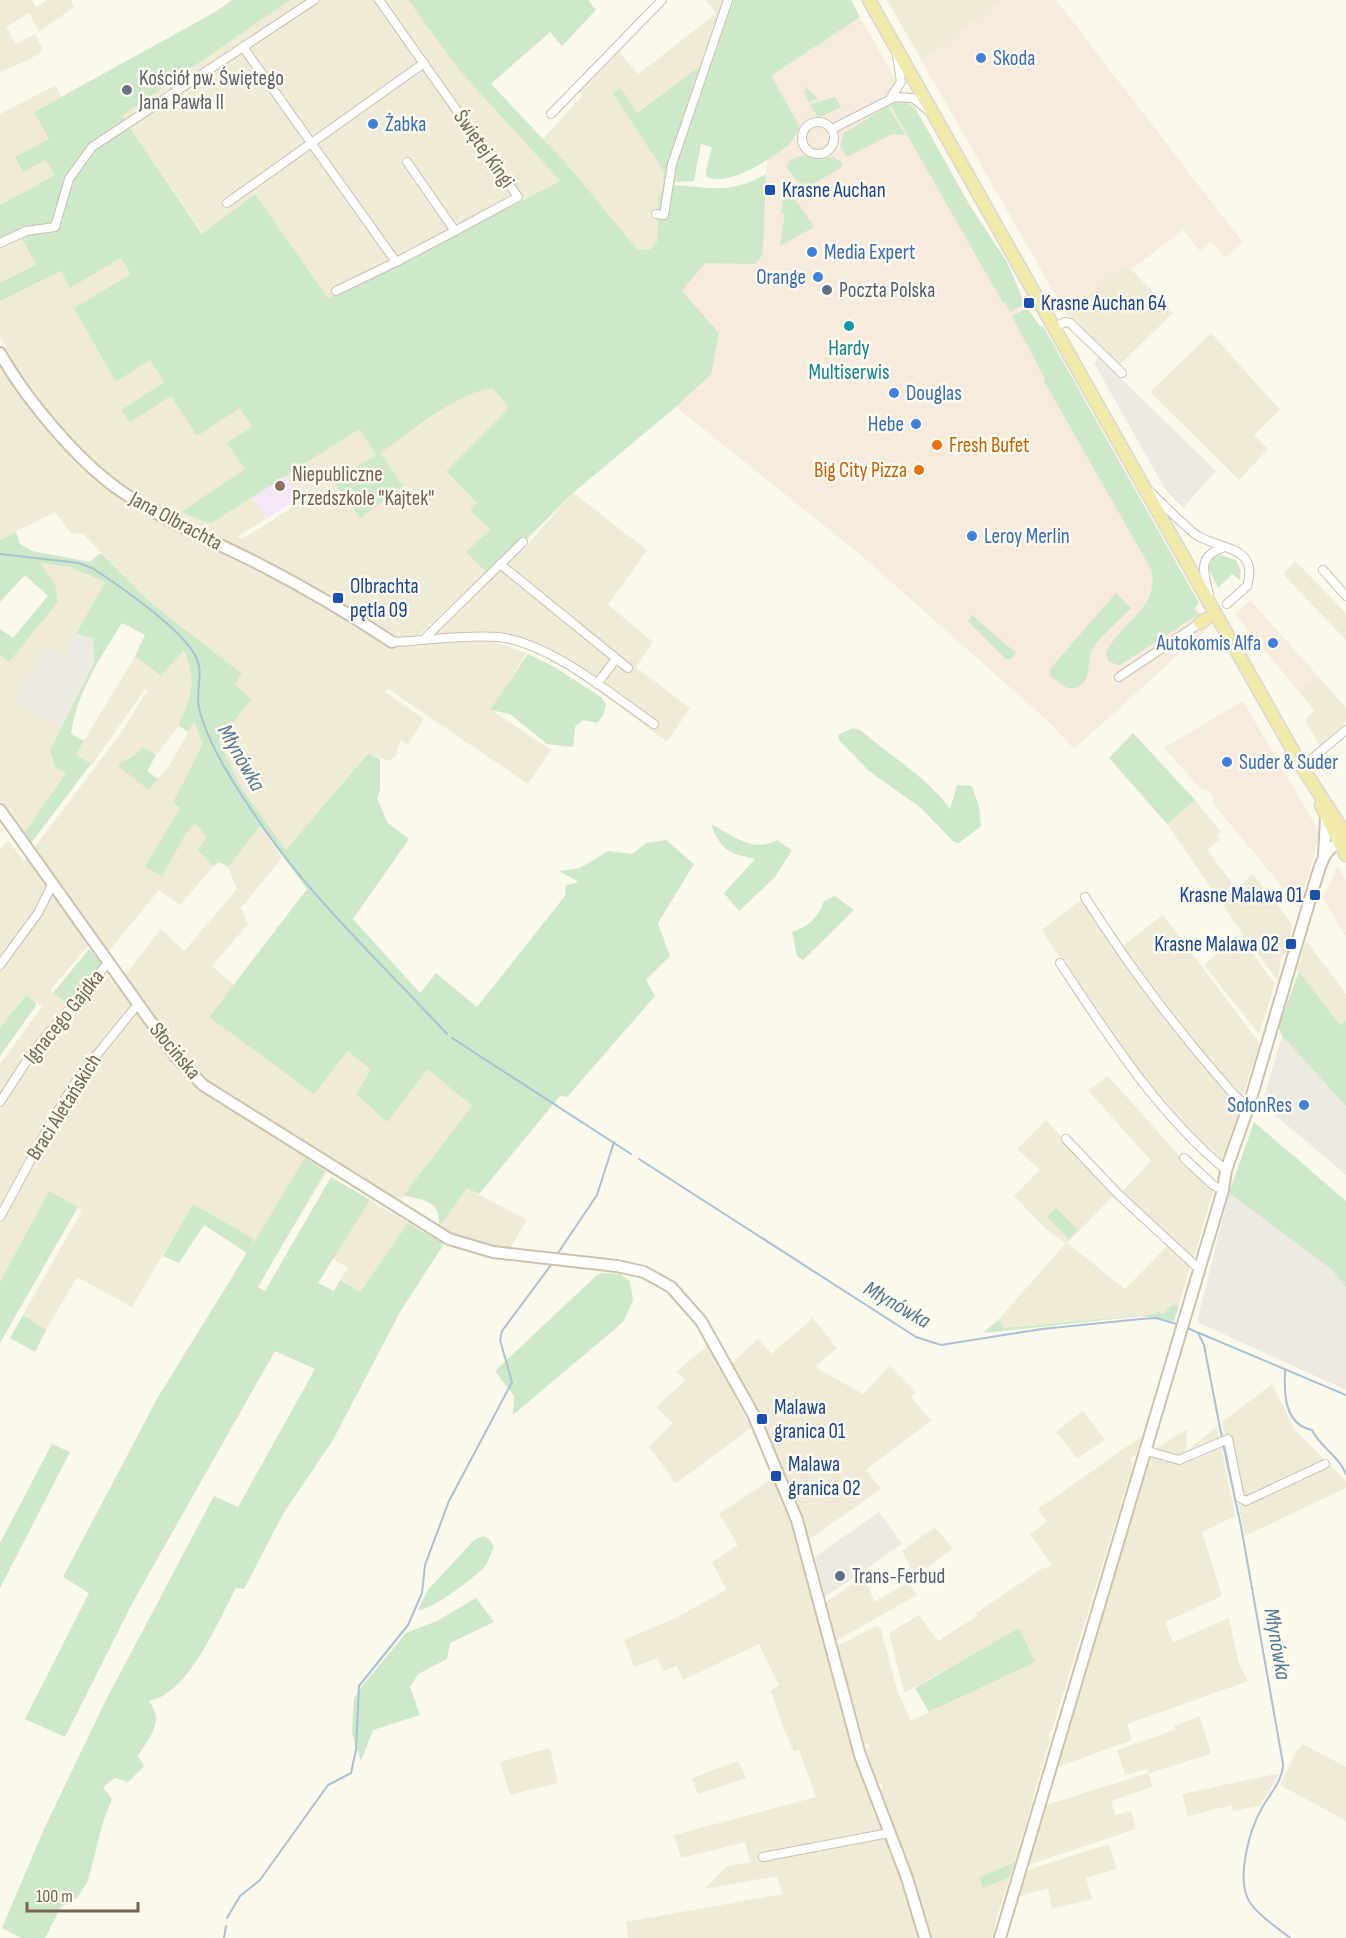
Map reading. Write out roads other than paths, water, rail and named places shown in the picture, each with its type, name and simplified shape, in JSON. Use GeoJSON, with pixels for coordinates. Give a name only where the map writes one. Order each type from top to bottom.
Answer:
{"type":"FeatureCollection","features":[{"type":"Feature","properties":{"kind":"main road"},"geometry":{"type":"LineString","coordinates":[[869,0],[1314,787],[1344,841],[1346,855]]}},
{"type":"Feature","properties":{"kind":"street"},"geometry":{"type":"LineString","coordinates":[[0,243],[26,231],[55,227],[69,179],[92,147],[314,0]]}},
{"type":"Feature","properties":{"kind":"street","name":"Świętej Kingi"},"geometry":{"type":"LineString","coordinates":[[379,0],[518,197],[455,231]]}},
{"type":"Feature","properties":{"kind":"street"},"geometry":{"type":"LineString","coordinates":[[550,114],[662,0]]}},
{"type":"Feature","properties":{"kind":"street"},"geometry":{"type":"LineString","coordinates":[[656,214],[664,215],[672,164],[728,0]]}},
{"type":"Feature","properties":{"kind":"street"},"geometry":{"type":"LineString","coordinates":[[243,47],[396,262]]}},
{"type":"Feature","properties":{"kind":"street"},"geometry":{"type":"LineString","coordinates":[[890,98],[901,82],[896,48]]}},
{"type":"Feature","properties":{"kind":"street"},"geometry":{"type":"LineString","coordinates":[[227,203],[423,63]]}},
{"type":"Feature","properties":{"kind":"street"},"geometry":{"type":"LineString","coordinates":[[832,129],[890,98],[903,95],[913,98],[934,115]]}},
{"type":"Feature","properties":{"kind":"street"},"geometry":{"type":"LineString","coordinates":[[821,122],[832,129],[834,141],[828,151],[812,153],[804,146],[803,132],[808,125],[821,122]]}},
{"type":"Feature","properties":{"kind":"street"},"geometry":{"type":"LineString","coordinates":[[336,291],[455,231],[407,162]]}},
{"type":"Feature","properties":{"kind":"street"},"geometry":{"type":"LineString","coordinates":[[1054,327],[1065,322],[1070,323],[1122,373]]}},
{"type":"Feature","properties":{"kind":"street","name":"Jana Olbrachta"},"geometry":{"type":"LineString","coordinates":[[0,352],[31,400],[82,457],[118,489],[153,511],[288,579],[392,642]]}},
{"type":"Feature","properties":{"kind":"street"},"geometry":{"type":"LineString","coordinates":[[1143,485],[1194,533],[1243,556],[1249,575],[1245,590],[1227,604]]}},
{"type":"Feature","properties":{"kind":"street"},"geometry":{"type":"LineString","coordinates":[[425,638],[523,542]]}},
{"type":"Feature","properties":{"kind":"street"},"geometry":{"type":"LineString","coordinates":[[1211,604],[1203,566],[1210,554],[1226,547]]}},
{"type":"Feature","properties":{"kind":"street"},"geometry":{"type":"LineString","coordinates":[[500,564],[628,668]]}},
{"type":"Feature","properties":{"kind":"street"},"geometry":{"type":"LineString","coordinates":[[1323,570],[1346,596]]}},
{"type":"Feature","properties":{"kind":"street"},"geometry":{"type":"LineString","coordinates":[[1119,677],[1203,621]]}},
{"type":"Feature","properties":{"kind":"street"},"geometry":{"type":"LineString","coordinates":[[392,642],[425,638],[498,637],[525,642],[597,684],[654,724]]}},
{"type":"Feature","properties":{"kind":"street"},"geometry":{"type":"LineString","coordinates":[[597,684],[616,658]]}},
{"type":"Feature","properties":{"kind":"street"},"geometry":{"type":"LineString","coordinates":[[1302,767],[1346,730]]}},
{"type":"Feature","properties":{"kind":"street","name":"Słocińska"},"geometry":{"type":"LineString","coordinates":[[0,810],[176,1057],[203,1084],[449,1239],[493,1252],[617,1266],[644,1272],[670,1287],[701,1321],[756,1420],[797,1520],[860,1755],[907,1878],[925,1938]]}},
{"type":"Feature","properties":{"kind":"street"},"geometry":{"type":"LineString","coordinates":[[1000,1938],[1223,1190],[1226,1170],[1249,1105],[1324,857],[1332,821]]}},
{"type":"Feature","properties":{"kind":"street"},"geometry":{"type":"LineString","coordinates":[[1324,857],[1344,841]]}},
{"type":"Feature","properties":{"kind":"street"},"geometry":{"type":"LineString","coordinates":[[0,965],[38,913],[52,885]]}},
{"type":"Feature","properties":{"kind":"street"},"geometry":{"type":"LineString","coordinates":[[1085,897],[1118,950],[1194,1048],[1238,1098],[1249,1105]]}},
{"type":"Feature","properties":{"kind":"street","name":"Ignacego Gajdka"},"geometry":{"type":"LineString","coordinates":[[0,1102],[31,1054],[108,963]]}},
{"type":"Feature","properties":{"kind":"street"},"geometry":{"type":"LineString","coordinates":[[1060,963],[1111,1040],[1169,1116],[1226,1170]]}},
{"type":"Feature","properties":{"kind":"street","name":"Braci Aletańskich"},"geometry":{"type":"LineString","coordinates":[[0,1218],[51,1122],[78,1078],[138,1004]]}},
{"type":"Feature","properties":{"kind":"street"},"geometry":{"type":"LineString","coordinates":[[1066,1138],[1119,1195],[1199,1269]]}},
{"type":"Feature","properties":{"kind":"street"},"geometry":{"type":"LineString","coordinates":[[1184,1158],[1213,1185],[1223,1190]]}},
{"type":"Feature","properties":{"kind":"street"},"geometry":{"type":"LineString","coordinates":[[1144,1450],[1179,1460],[1228,1439],[1240,1498],[1246,1502],[1325,1464]]}},
{"type":"Feature","properties":{"kind":"street"},"geometry":{"type":"LineString","coordinates":[[764,1857],[889,1833]]}},
{"type":"Feature","properties":{"kind":"waterway","name":"Młynówka"},"geometry":{"type":"LineString","coordinates":[[0,554],[79,563],[92,568],[118,585],[176,632],[198,661],[199,708],[210,739],[226,770],[263,827],[327,907],[447,1034]]}},
{"type":"Feature","properties":{"kind":"waterway","name":"Młynówka"},"geometry":{"type":"LineString","coordinates":[[452,1038],[631,1154]]}},
{"type":"Feature","properties":{"kind":"waterway"},"geometry":{"type":"LineString","coordinates":[[558,1253],[597,1195],[614,1142]]}},
{"type":"Feature","properties":{"kind":"waterway","name":"Młynówka"},"geometry":{"type":"LineString","coordinates":[[639,1159],[916,1337],[941,1345],[1042,1329],[1141,1319],[1156,1318],[1177,1324]]}},
{"type":"Feature","properties":{"kind":"waterway"},"geometry":{"type":"LineString","coordinates":[[227,1918],[240,1896],[260,1880],[328,1785],[351,1773],[356,1750],[359,1686],[408,1625],[422,1593],[425,1565],[449,1501],[512,1382],[500,1340],[502,1331],[551,1265]]}},
{"type":"Feature","properties":{"kind":"waterway","name":"Młynówka"},"geometry":{"type":"LineString","coordinates":[[1188,1328],[1198,1333],[1204,1345],[1222,1438]]}},
{"type":"Feature","properties":{"kind":"waterway","name":"Młynówka"},"geometry":{"type":"LineString","coordinates":[[1199,1333],[1346,1395]]}},
{"type":"Feature","properties":{"kind":"waterway"},"geometry":{"type":"LineString","coordinates":[[1285,1369],[1286,1398],[1291,1415],[1303,1427],[1312,1430],[1346,1474]]}},
{"type":"Feature","properties":{"kind":"waterway","name":"Młynówka"},"geometry":{"type":"LineString","coordinates":[[1223,1444],[1241,1526],[1283,1764],[1279,1780],[1253,1827],[1246,1855],[1244,1882],[1246,1894],[1255,1909],[1290,1938]]}},
{"type":"Feature","properties":{"kind":"waterway"},"geometry":{"type":"LineString","coordinates":[[224,1938],[226,1926]]}},
{"type":"Feature","properties":{"kind":"place","name":"Skoda"},"geometry":{"type":"Point","coordinates":[981,58]}},
{"type":"Feature","properties":{"kind":"place","name":"Kościół pw. Świętego Jana Pawła II"},"geometry":{"type":"Point","coordinates":[127,90]}},
{"type":"Feature","properties":{"kind":"place","name":"Żabka"},"geometry":{"type":"Point","coordinates":[373,124]}},
{"type":"Feature","properties":{"kind":"place","name":"Krasne Auchan"},"geometry":{"type":"Point","coordinates":[770,190]}},
{"type":"Feature","properties":{"kind":"place","name":"Media Expert"},"geometry":{"type":"Point","coordinates":[812,252]}},
{"type":"Feature","properties":{"kind":"place","name":"Orange"},"geometry":{"type":"Point","coordinates":[818,277]}},
{"type":"Feature","properties":{"kind":"place","name":"Poczta Polska"},"geometry":{"type":"Point","coordinates":[827,290]}},
{"type":"Feature","properties":{"kind":"place","name":"Krasne Auchan 64"},"geometry":{"type":"Point","coordinates":[1029,303]}},
{"type":"Feature","properties":{"kind":"place","name":"Hardy Multiserwis"},"geometry":{"type":"Point","coordinates":[849,326]}},
{"type":"Feature","properties":{"kind":"place","name":"Douglas"},"geometry":{"type":"Point","coordinates":[894,393]}},
{"type":"Feature","properties":{"kind":"place","name":"Hebe"},"geometry":{"type":"Point","coordinates":[916,424]}},
{"type":"Feature","properties":{"kind":"place","name":"Fresh Bufet"},"geometry":{"type":"Point","coordinates":[937,445]}},
{"type":"Feature","properties":{"kind":"place","name":"Big City Pizza"},"geometry":{"type":"Point","coordinates":[919,470]}},
{"type":"Feature","properties":{"kind":"place","name":"Niepubliczne Przedszkole \"Kajtek\""},"geometry":{"type":"Point","coordinates":[280,486]}},
{"type":"Feature","properties":{"kind":"place","name":"Leroy Merlin"},"geometry":{"type":"Point","coordinates":[972,536]}},
{"type":"Feature","properties":{"kind":"place","name":"Olbrachta pętla 09"},"geometry":{"type":"Point","coordinates":[338,598]}},
{"type":"Feature","properties":{"kind":"place","name":"Autokomis Alfa"},"geometry":{"type":"Point","coordinates":[1273,643]}},
{"type":"Feature","properties":{"kind":"place","name":"Suder & Suder"},"geometry":{"type":"Point","coordinates":[1227,762]}},
{"type":"Feature","properties":{"kind":"place","name":"Krasne Malawa 01"},"geometry":{"type":"Point","coordinates":[1315,895]}},
{"type":"Feature","properties":{"kind":"place","name":"Krasne Malawa 02"},"geometry":{"type":"Point","coordinates":[1291,944]}},
{"type":"Feature","properties":{"kind":"place","name":"SołonRes"},"geometry":{"type":"Point","coordinates":[1304,1105]}},
{"type":"Feature","properties":{"kind":"place","name":"Malawa granica 01"},"geometry":{"type":"Point","coordinates":[762,1419]}},
{"type":"Feature","properties":{"kind":"place","name":"Malawa granica 02"},"geometry":{"type":"Point","coordinates":[776,1476]}},
{"type":"Feature","properties":{"kind":"place","name":"Trans-Ferbud"},"geometry":{"type":"Point","coordinates":[840,1576]}}]}
